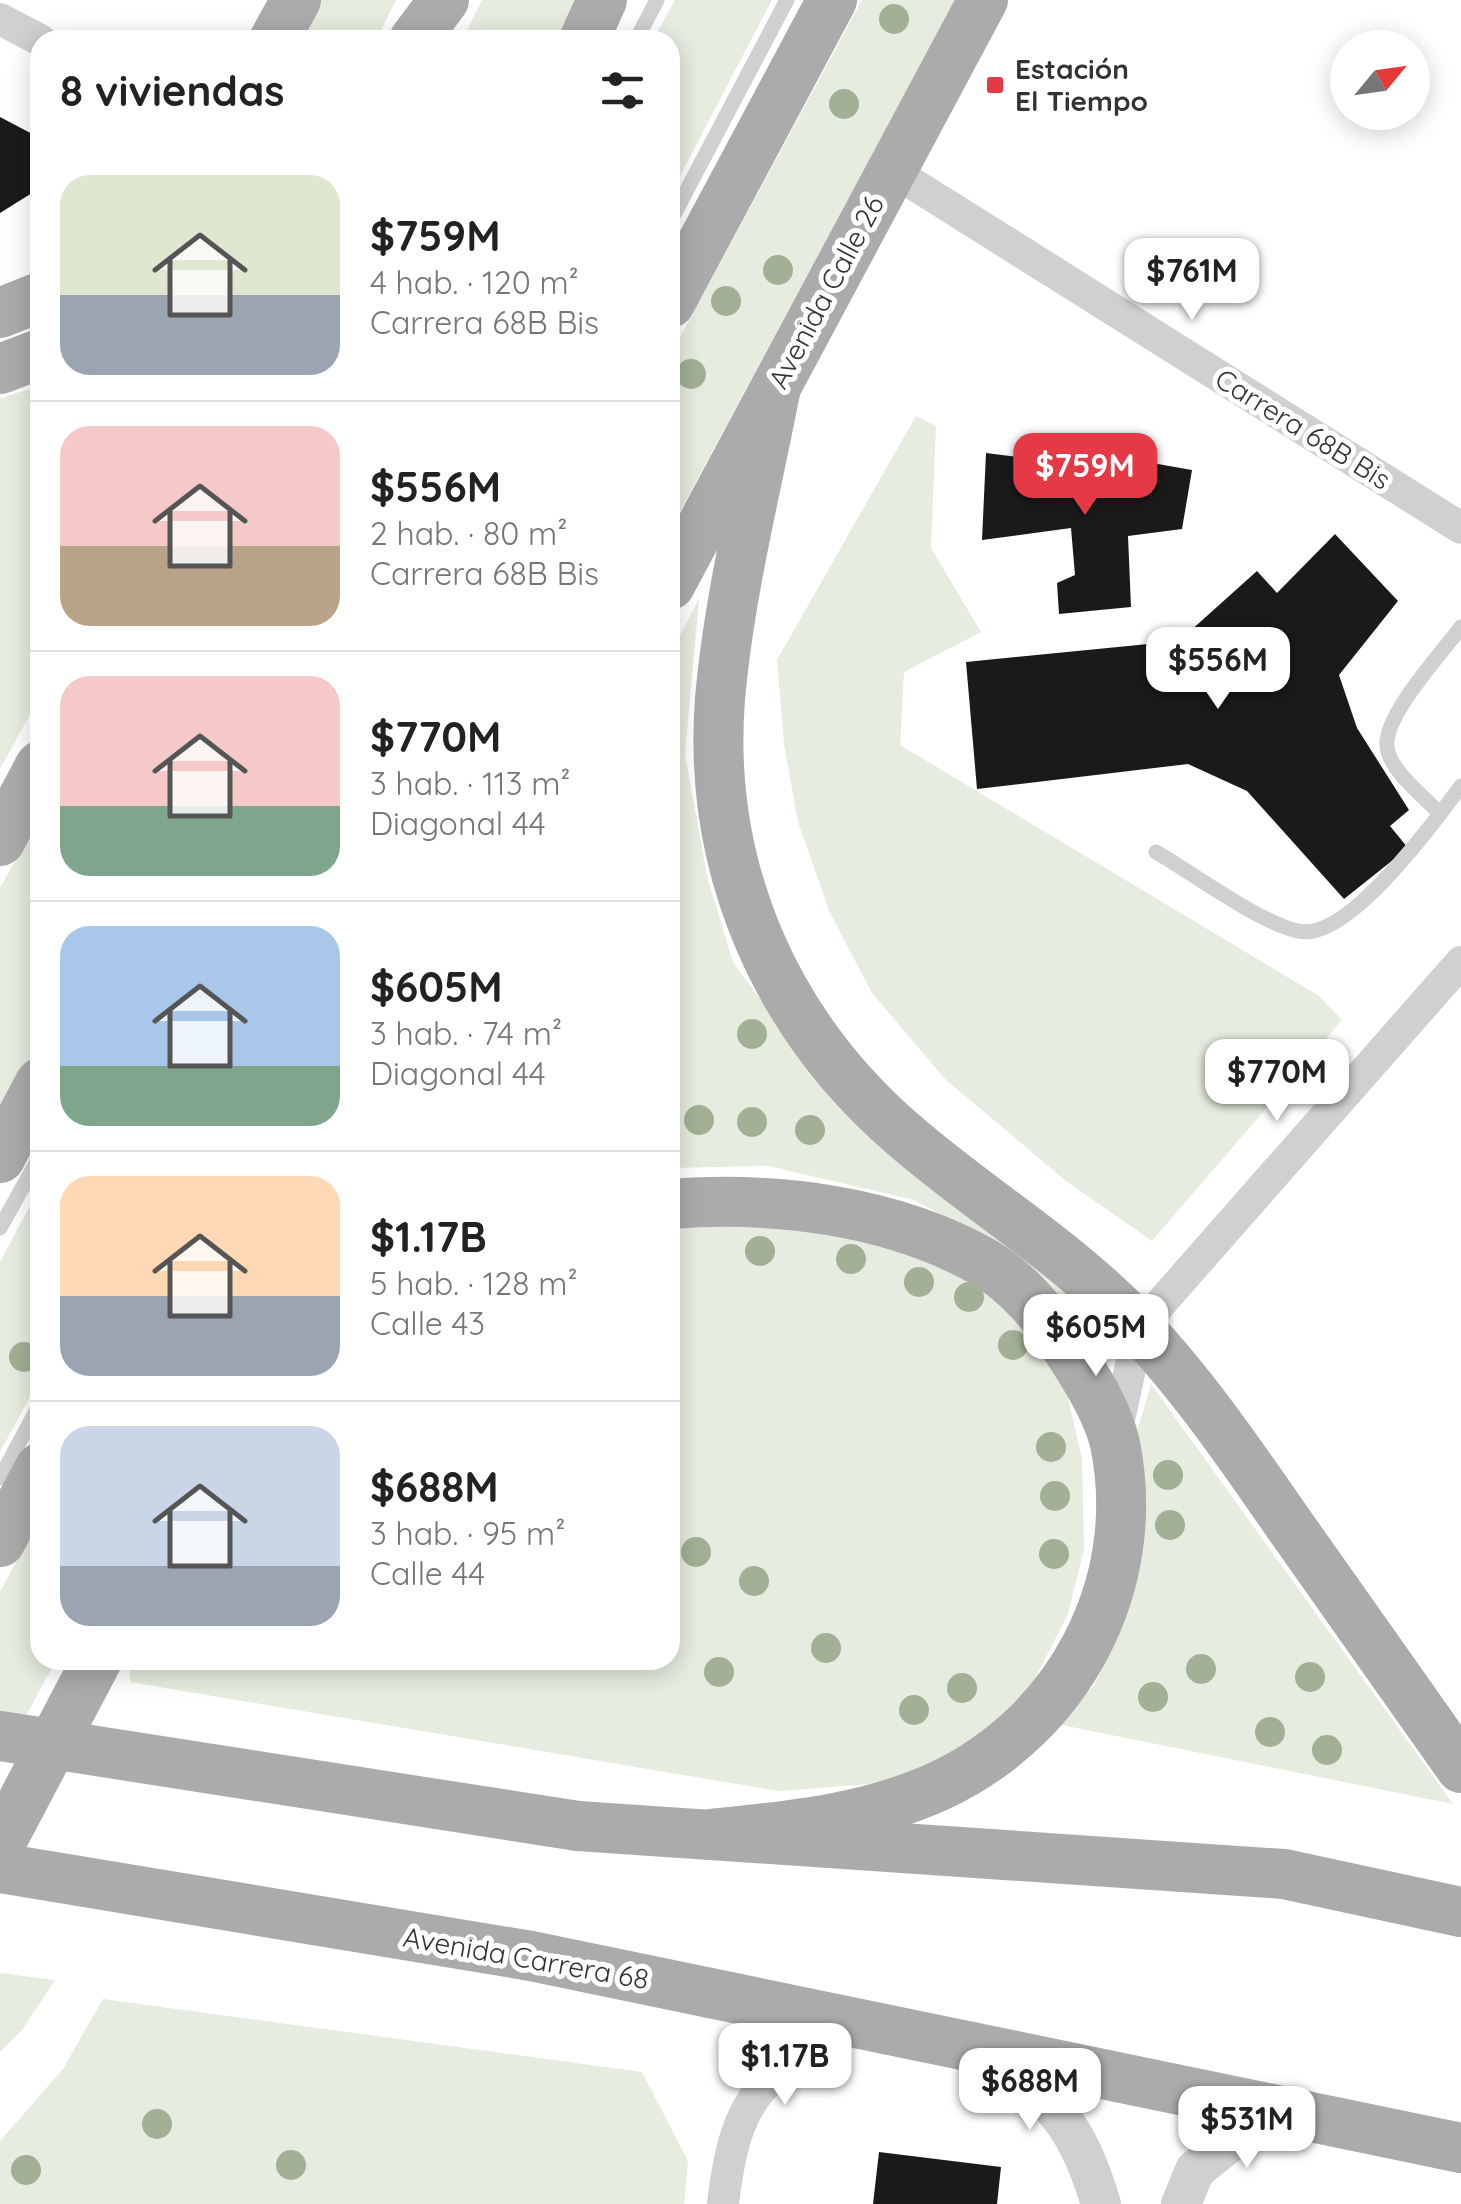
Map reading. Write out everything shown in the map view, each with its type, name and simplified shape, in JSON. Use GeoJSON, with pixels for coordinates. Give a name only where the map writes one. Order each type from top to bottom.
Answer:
{"type":"FeatureCollection","features":[{"type":"Feature","properties":{"kind":"main road"},"geometry":{"type":"LineString","coordinates":[[280,30],[296,0]]}},
{"type":"Feature","properties":{"kind":"main road"},"geometry":{"type":"LineString","coordinates":[[422,30],[447,0]]}},
{"type":"Feature","properties":{"kind":"main road"},"geometry":{"type":"LineString","coordinates":[[433,30],[447,0]]}},
{"type":"Feature","properties":{"kind":"main road"},"geometry":{"type":"LineString","coordinates":[[588,30],[602,0]]}},
{"type":"Feature","properties":{"kind":"main road"},"geometry":{"type":"LineString","coordinates":[[680,284],[832,0]]}},
{"type":"Feature","properties":{"kind":"main road","name":"Avenida Calle 26"},"geometry":{"type":"LineString","coordinates":[[680,566],[983,0]]}},
{"type":"Feature","properties":{"kind":"main road"},"geometry":{"type":"LineString","coordinates":[[0,313],[30,301]]}},
{"type":"Feature","properties":{"kind":"main road"},"geometry":{"type":"LineString","coordinates":[[0,369],[30,358]]}},
{"type":"Feature","properties":{"kind":"main road"},"geometry":{"type":"LineString","coordinates":[[776,387],[720,701],[724,791],[735,868],[752,925],[776,982],[854,1088],[905,1136],[1094,1283],[1140,1328],[1232,1443],[1461,1768]]}},
{"type":"Feature","properties":{"kind":"main road"},"geometry":{"type":"LineString","coordinates":[[0,841],[30,785]]}},
{"type":"Feature","properties":{"kind":"main road"},"geometry":{"type":"LineString","coordinates":[[0,1158],[30,1102]]}},
{"type":"Feature","properties":{"kind":"main road"},"geometry":{"type":"LineString","coordinates":[[680,1203],[716,1200],[788,1205],[864,1218],[931,1238],[988,1265],[1049,1320],[1086,1377],[1114,1442],[1118,1544],[1109,1600],[1078,1664],[1038,1715],[981,1761],[920,1794],[874,1810],[797,1825],[711,1834]]}},
{"type":"Feature","properties":{"kind":"main road"},"geometry":{"type":"LineString","coordinates":[[0,1542],[30,1486]]}},
{"type":"Feature","properties":{"kind":"main road"},"geometry":{"type":"LineString","coordinates":[[0,1844],[91,1670]]}},
{"type":"Feature","properties":{"kind":"main road"},"geometry":{"type":"LineString","coordinates":[[0,1736],[578,1826],[1284,1874],[1461,1912]]}},
{"type":"Feature","properties":{"kind":"main road","name":"Avenida Carrera 68"},"geometry":{"type":"LineString","coordinates":[[0,1868],[531,1956],[981,2047],[1269,2112],[1461,2148]]}},
{"type":"Feature","properties":{"kind":"street"},"geometry":{"type":"LineString","coordinates":[[0,19],[30,35]]}},
{"type":"Feature","properties":{"kind":"street","name":"Carrera 68B Bis"},"geometry":{"type":"LineString","coordinates":[[891,170],[1461,528]]}},
{"type":"Feature","properties":{"kind":"street"},"geometry":{"type":"LineString","coordinates":[[1114,1442],[1140,1328],[1461,962]]}},
{"type":"Feature","properties":{"kind":"street"},"geometry":{"type":"LineString","coordinates":[[723,2204],[734,2135],[758,2090],[786,2066],[859,2022]]}},
{"type":"Feature","properties":{"kind":"street"},"geometry":{"type":"LineString","coordinates":[[981,2047],[1036,2087],[1070,2125],[1101,2204]]}},
{"type":"Feature","properties":{"kind":"street"},"geometry":{"type":"LineString","coordinates":[[1181,2204],[1196,2170],[1269,2112]]}},
{"type":"Feature","properties":{"kind":"lane"},"geometry":{"type":"LineString","coordinates":[[641,30],[657,0]]}},
{"type":"Feature","properties":{"kind":"lane"},"geometry":{"type":"LineString","coordinates":[[680,203],[787,0]]}},
{"type":"Feature","properties":{"kind":"lane"},"geometry":{"type":"LineString","coordinates":[[1440,814],[1397,769],[1387,747],[1392,720],[1461,627]]}},
{"type":"Feature","properties":{"kind":"lane"},"geometry":{"type":"LineString","coordinates":[[1156,852],[1278,924],[1302,933],[1325,927],[1344,915],[1411,854],[1461,786]]}},
{"type":"Feature","properties":{"kind":"lane"},"geometry":{"type":"LineString","coordinates":[[0,1228],[30,1174]]}},
{"type":"Feature","properties":{"kind":"lane"},"geometry":{"type":"LineString","coordinates":[[0,1478],[30,1422]]}},
{"type":"Feature","properties":{"kind":"shaded area"},"geometry":{"type":"Polygon","coordinates":[[[314,0],[396,0],[381,30],[298,30],[314,0]]]}},
{"type":"Feature","properties":{"kind":"shaded area"},"geometry":{"type":"Polygon","coordinates":[[[482,0],[583,0],[569,30],[467,30],[482,0]]]}},
{"type":"Feature","properties":{"kind":"shaded area"},"geometry":{"type":"Polygon","coordinates":[[[675,0],[772,0],[680,176],[680,30],[658,30],[675,0]]]}},
{"type":"Feature","properties":{"kind":"shaded area"},"geometry":{"type":"Polygon","coordinates":[[[862,0],[955,0],[680,511],[680,337],[862,0]]]}},
{"type":"Feature","properties":{"kind":"shaded area"},"geometry":{"type":"Polygon","coordinates":[[[30,389],[30,714],[0,769],[0,398],[30,389]]]}},
{"type":"Feature","properties":{"kind":"shaded area"},"geometry":{"type":"Polygon","coordinates":[[[916,416],[936,426],[931,548],[981,632],[904,672],[900,745],[1319,996],[1342,1020],[1152,1241],[1066,1181],[945,1079],[872,993],[830,913],[798,822],[784,744],[777,660],[916,416]]]}},
{"type":"Feature","properties":{"kind":"shaded area"},"geometry":{"type":"Polygon","coordinates":[[[699,599],[685,754],[708,880],[733,962],[840,1109],[1112,1329],[1107,1360],[1012,1253],[914,1200],[769,1166],[680,1168],[680,635],[699,599]]]}},
{"type":"Feature","properties":{"kind":"shaded area"},"geometry":{"type":"Polygon","coordinates":[[[30,834],[30,1068],[0,1124],[0,888],[30,834]]]}},
{"type":"Feature","properties":{"kind":"shaded area"},"geometry":{"type":"Polygon","coordinates":[[[30,1206],[30,1396],[0,1452],[0,1262],[30,1206]]]}},
{"type":"Feature","properties":{"kind":"shaded area"},"geometry":{"type":"Polygon","coordinates":[[[771,1221],[878,1236],[960,1270],[1014,1307],[1065,1385],[1082,1458],[1084,1549],[1068,1614],[1024,1700],[977,1744],[910,1781],[779,1791],[130,1682],[131,1670],[680,1670],[680,1224],[771,1221]]]}},
{"type":"Feature","properties":{"kind":"shaded area"},"geometry":{"type":"Polygon","coordinates":[[[1151,1384],[1453,1804],[1057,1724],[1094,1685],[1118,1636],[1136,1544],[1133,1446],[1151,1384]]]}},
{"type":"Feature","properties":{"kind":"shaded area"},"geometry":{"type":"Polygon","coordinates":[[[30,1536],[30,1670],[51,1670],[0,1764],[0,1592],[30,1536]]]}},
{"type":"Feature","properties":{"kind":"shaded area"},"geometry":{"type":"Polygon","coordinates":[[[0,1973],[55,1980],[22,2030],[0,2052],[0,1973]]]}},
{"type":"Feature","properties":{"kind":"shaded area"},"geometry":{"type":"Polygon","coordinates":[[[103,1999],[642,2072],[688,2161],[684,2204],[0,2204],[0,2141],[63,2069],[103,1999]]]}},
{"type":"Feature","properties":{"kind":"building"},"geometry":{"type":"Polygon","coordinates":[[[0,117],[30,133],[30,194],[0,213],[0,117]]]}},
{"type":"Feature","properties":{"kind":"building"},"geometry":{"type":"Polygon","coordinates":[[[986,453],[1150,474],[1152,463],[1192,470],[1182,529],[1128,536],[1131,607],[1059,614],[1057,583],[1075,575],[1071,528],[982,540],[986,453]]]}},
{"type":"Feature","properties":{"kind":"building"},"geometry":{"type":"Polygon","coordinates":[[[1335,534],[1398,601],[1339,675],[1357,728],[1409,810],[1390,826],[1408,848],[1344,899],[1247,791],[1188,764],[977,789],[966,662],[1179,641],[1257,571],[1277,593],[1335,534]]]}},
{"type":"Feature","properties":{"kind":"building"},"geometry":{"type":"Polygon","coordinates":[[[879,2152],[1001,2167],[997,2204],[873,2204],[879,2152]]]}},
{"type":"Feature","properties":{"kind":"place","name":"Estación El Tiempo"},"geometry":{"type":"Point","coordinates":[995,85]}}]}
